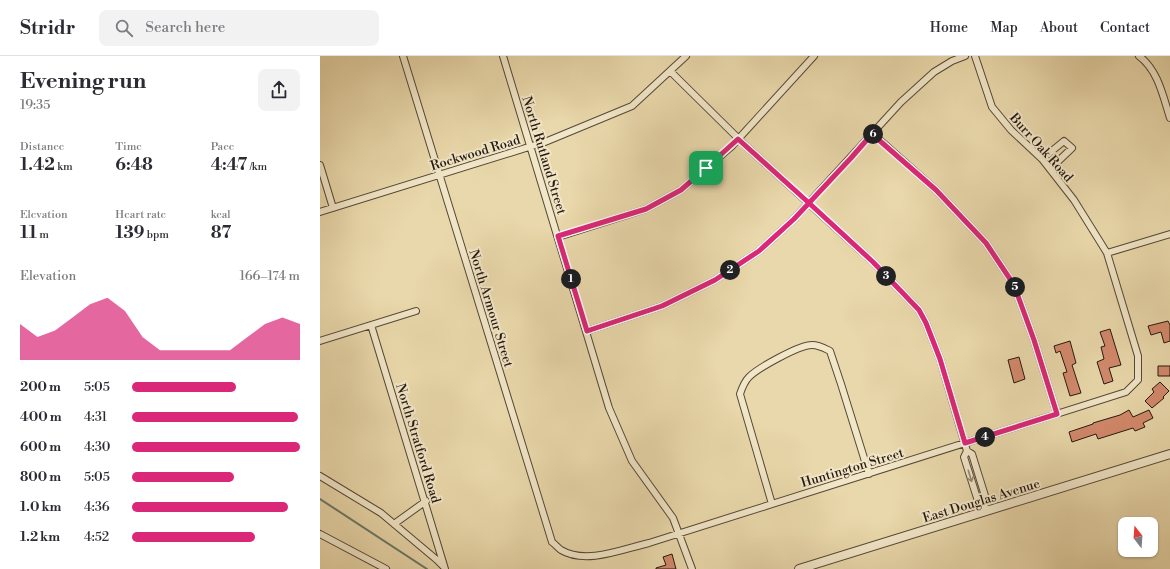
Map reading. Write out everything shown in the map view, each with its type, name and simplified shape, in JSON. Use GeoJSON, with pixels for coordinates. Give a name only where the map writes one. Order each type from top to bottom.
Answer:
{"type":"FeatureCollection","features":[{"type":"Feature","properties":{"kind":"street","name":"North Armour Street"},"geometry":{"type":"LineString","coordinates":[[402,56],[440,175],[552,542],[561,550],[573,555]]}},
{"type":"Feature","properties":{"kind":"street","name":"North Rutland Street"},"geometry":{"type":"LineString","coordinates":[[503,56],[610,408],[632,461],[673,518],[692,569]]}},
{"type":"Feature","properties":{"kind":"street","name":"Rockwood Road"},"geometry":{"type":"LineString","coordinates":[[320,212],[545,142],[632,106],[686,56]]}},
{"type":"Feature","properties":{"kind":"street"},"geometry":{"type":"LineString","coordinates":[[558,236],[646,209],[681,190],[731,147],[814,56]]}},
{"type":"Feature","properties":{"kind":"street"},"geometry":{"type":"LineString","coordinates":[[587,331],[662,306],[715,280],[759,251],[794,219],[901,102],[934,72],[952,61],[966,56]]}},
{"type":"Feature","properties":{"kind":"street","name":"Burr Oak Road"},"geometry":{"type":"LineString","coordinates":[[975,56],[992,107],[1011,130],[1042,159],[1050,169],[1074,200],[1107,253],[1138,356],[1138,380],[1133,384]]}},
{"type":"Feature","properties":{"kind":"street"},"geometry":{"type":"LineString","coordinates":[[1139,56],[1147,62],[1154,72],[1170,117]]}},
{"type":"Feature","properties":{"kind":"street"},"geometry":{"type":"LineString","coordinates":[[670,71],[738,139],[873,262],[919,310],[926,323],[940,359],[965,443],[968,451],[972,454],[986,499],[985,508]]}},
{"type":"Feature","properties":{"kind":"street"},"geometry":{"type":"LineString","coordinates":[[872,134],[936,190],[986,243],[1014,285],[1034,340],[1057,414]]}},
{"type":"Feature","properties":{"kind":"street"},"geometry":{"type":"LineString","coordinates":[[1042,159],[1064,141],[1072,148],[1050,169]]}},
{"type":"Feature","properties":{"kind":"street"},"geometry":{"type":"LineString","coordinates":[[320,165],[333,208]]}},
{"type":"Feature","properties":{"kind":"street"},"geometry":{"type":"LineString","coordinates":[[1107,253],[1170,234]]}},
{"type":"Feature","properties":{"kind":"street"},"geometry":{"type":"LineString","coordinates":[[320,341],[416,311]]}},
{"type":"Feature","properties":{"kind":"street","name":"North Stratford Road"},"geometry":{"type":"LineString","coordinates":[[371,324],[426,501],[445,569]]}},
{"type":"Feature","properties":{"kind":"street"},"geometry":{"type":"LineString","coordinates":[[772,504],[740,394],[749,377],[793,350],[811,345],[820,346],[830,351],[869,474]]}},
{"type":"Feature","properties":{"kind":"street","name":"Huntington Street"},"geometry":{"type":"LineString","coordinates":[[573,555],[594,557],[649,543],[1126,392],[1133,384]]}},
{"type":"Feature","properties":{"kind":"street","name":"East Douglas Avenue"},"geometry":{"type":"LineString","coordinates":[[799,569],[985,508],[1170,454]]}},
{"type":"Feature","properties":{"kind":"street"},"geometry":{"type":"LineString","coordinates":[[320,476],[380,513],[437,560],[445,569]]}},
{"type":"Feature","properties":{"kind":"street"},"geometry":{"type":"LineString","coordinates":[[394,524],[426,501]]}},
{"type":"Feature","properties":{"kind":"street"},"geometry":{"type":"LineString","coordinates":[[320,534],[386,569]]}},
{"type":"Feature","properties":{"kind":"building"},"geometry":{"type":"Polygon","coordinates":[[[1168,321],[1170,325],[1170,341],[1164,343],[1161,332],[1151,335],[1148,326],[1168,321]]]}},
{"type":"Feature","properties":{"kind":"building"},"geometry":{"type":"Polygon","coordinates":[[[1110,329],[1121,365],[1109,368],[1113,381],[1104,384],[1097,362],[1104,359],[1101,347],[1105,346],[1100,332],[1110,329]]]}},
{"type":"Feature","properties":{"kind":"building"},"geometry":{"type":"Polygon","coordinates":[[[1070,341],[1076,363],[1072,365],[1081,393],[1070,396],[1063,373],[1067,372],[1060,351],[1056,353],[1054,346],[1070,341]]]}},
{"type":"Feature","properties":{"kind":"building"},"geometry":{"type":"Polygon","coordinates":[[[1019,357],[1025,379],[1014,383],[1008,360],[1019,357]]]}},
{"type":"Feature","properties":{"kind":"building"},"geometry":{"type":"Polygon","coordinates":[[[1158,366],[1170,366],[1170,376],[1158,376],[1158,366]]]}},
{"type":"Feature","properties":{"kind":"building"},"geometry":{"type":"Polygon","coordinates":[[[1160,382],[1169,391],[1163,397],[1164,398],[1152,408],[1145,401],[1154,392],[1152,389],[1160,382]]]}},
{"type":"Feature","properties":{"kind":"building"},"geometry":{"type":"Polygon","coordinates":[[[1129,410],[1133,417],[1149,410],[1153,418],[1143,423],[1145,427],[1135,431],[1133,428],[1098,439],[1096,434],[1072,442],[1069,432],[1120,415],[1129,410]]]}},
{"type":"Feature","properties":{"kind":"building"},"geometry":{"type":"Polygon","coordinates":[[[672,554],[676,569],[656,569],[666,565],[663,557],[672,554]]]}},
{"type":"Feature","properties":{"kind":"waterway"},"geometry":{"type":"LineString","coordinates":[[320,499],[427,569]]}},
{"type":"Feature","properties":{"kind":"route"},"geometry":{"type":"LineString","coordinates":[[706,168],[681,190],[646,209],[558,236],[587,331],[662,306],[715,280],[759,251],[809,203],[873,262],[919,310],[926,323],[940,359],[965,443],[1057,414],[1034,340],[1014,285],[986,243],[936,190],[872,134],[809,203],[738,139],[731,147],[706,168]]}}]}
